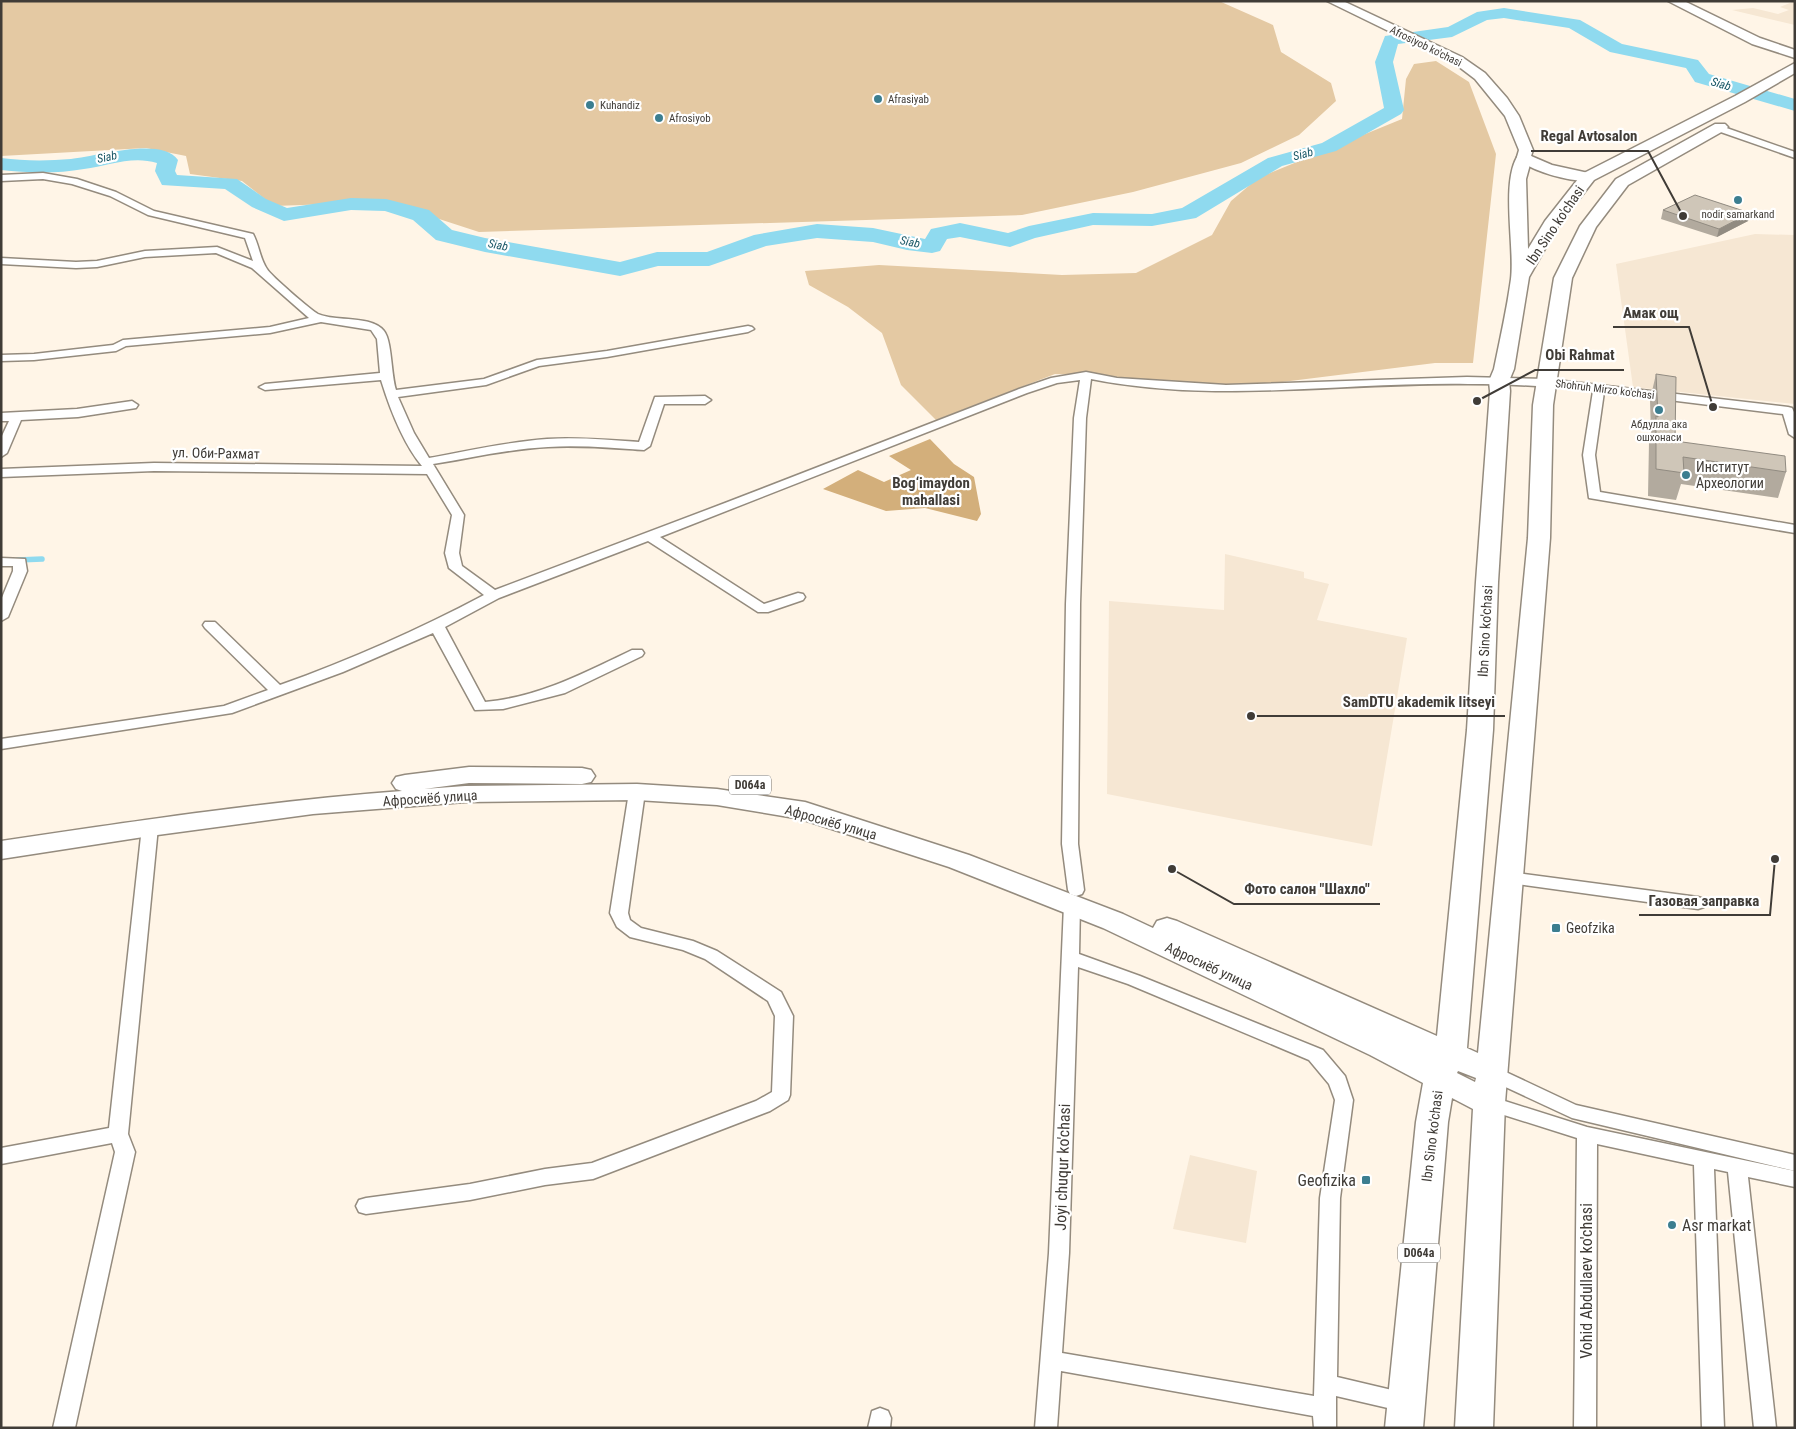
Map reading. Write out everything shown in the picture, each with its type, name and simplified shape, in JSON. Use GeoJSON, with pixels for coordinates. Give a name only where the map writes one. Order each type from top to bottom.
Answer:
{"type":"FeatureCollection","features":[{"type":"Feature","properties":{"kind":"main road","name":"Ibn Sino ko'chasi"},"geometry":{"type":"LineString","coordinates":[[1404,1415],[1432,1122],[1445,1066],[1480,730],[1500,392],[1499,381],[1504,369],[1520,277],[1551,225],[1588,177],[1790,70]]}},
{"type":"Feature","properties":{"kind":"main road","name":"Ibn Sino ko'chasi"},"geometry":{"type":"LineString","coordinates":[[1474,1428],[1491,1088],[1540,538],[1543,405],[1563,278],[1588,226],[1622,182],[1736,118]]}},
{"type":"Feature","properties":{"kind":"main road"},"geometry":{"type":"LineString","coordinates":[[1520,277],[1518,179],[1524,158]]}},
{"type":"Feature","properties":{"kind":"main road"},"geometry":{"type":"LineString","coordinates":[[1588,177],[1622,182]]}},
{"type":"Feature","properties":{"kind":"main road","name":"Афросиёб улица"},"geometry":{"type":"LineString","coordinates":[[1,835],[469,775],[652,776],[725,780],[816,799],[965,848],[1074,897],[1113,921],[1381,1046],[1445,1066],[1491,1088]]}},
{"type":"Feature","properties":{"kind":"main road","name":"Афросиёб улица"},"geometry":{"type":"LineString","coordinates":[[1,850],[150,827],[313,806],[465,794],[637,792],[718,797],[805,811],[1074,897]]}},
{"type":"Feature","properties":{"kind":"street","name":"Afrosiyob ko'chasi"},"geometry":{"type":"LineString","coordinates":[[1333,1],[1458,60],[1480,76],[1502,100],[1512,116],[1526,150],[1524,158]]}},
{"type":"Feature","properties":{"kind":"street"},"geometry":{"type":"LineString","coordinates":[[1674,1],[1756,41],[1795,54]]}},
{"type":"Feature","properties":{"kind":"street"},"geometry":{"type":"LineString","coordinates":[[1688,1],[1731,21],[1761,30]]}},
{"type":"Feature","properties":{"kind":"street"},"geometry":{"type":"LineString","coordinates":[[1718,128],[1795,155]]}},
{"type":"Feature","properties":{"kind":"street"},"geometry":{"type":"LineString","coordinates":[[1524,158],[1548,169],[1588,177]]}},
{"type":"Feature","properties":{"kind":"street"},"geometry":{"type":"LineString","coordinates":[[1,178],[43,176],[74,181],[113,194],[151,213],[249,236],[262,271]]}},
{"type":"Feature","properties":{"kind":"street"},"geometry":{"type":"LineString","coordinates":[[1,261],[97,264],[145,254],[217,250],[248,261],[262,271],[308,313],[319,319],[365,325],[380,332],[383,339],[386,376],[391,394],[408,433],[458,515],[452,553],[456,568],[494,595]]}},
{"type":"Feature","properties":{"kind":"street"},"geometry":{"type":"LineString","coordinates":[[1,358],[34,357],[116,348],[123,343],[270,330],[319,319]]}},
{"type":"Feature","properties":{"kind":"street"},"geometry":{"type":"LineString","coordinates":[[391,394],[486,382],[537,363],[607,354],[748,329]]}},
{"type":"Feature","properties":{"kind":"street"},"geometry":{"type":"LineString","coordinates":[[1,744],[227,710],[338,669],[437,626],[494,595],[1023,391],[1055,380],[1086,375]]}},
{"type":"Feature","properties":{"kind":"street","name":"Shohruh Mirzo ko'chasi"},"geometry":{"type":"LineString","coordinates":[[1086,375],[1117,381],[1226,389],[1467,380],[1547,382],[1791,408],[1795,434]]}},
{"type":"Feature","properties":{"kind":"street","name":"Joyi chuqur ko'chasi"},"geometry":{"type":"LineString","coordinates":[[1046,1428],[1059,1253],[1074,897],[1070,844],[1073,604],[1080,418],[1086,375]]}},
{"type":"Feature","properties":{"kind":"street"},"geometry":{"type":"LineString","coordinates":[[265,387],[386,376]]}},
{"type":"Feature","properties":{"kind":"street"},"geometry":{"type":"LineString","coordinates":[[1599,388],[1589,455],[1594,495],[1795,529]]}},
{"type":"Feature","properties":{"kind":"street","name":"ул. Оби-Рахмат"},"geometry":{"type":"LineString","coordinates":[[1,473],[154,467],[428,466],[502,448],[548,443],[598,443],[644,446],[659,400],[705,400]]}},
{"type":"Feature","properties":{"kind":"street"},"geometry":{"type":"LineString","coordinates":[[1,417],[78,413],[132,404]]}},
{"type":"Feature","properties":{"kind":"street"},"geometry":{"type":"LineString","coordinates":[[1,453],[16,417]]}},
{"type":"Feature","properties":{"kind":"street"},"geometry":{"type":"LineString","coordinates":[[649,536],[763,609],[798,597]]}},
{"type":"Feature","properties":{"kind":"street"},"geometry":{"type":"LineString","coordinates":[[1,562],[20,562],[20,571],[1,617]]}},
{"type":"Feature","properties":{"kind":"street"},"geometry":{"type":"LineString","coordinates":[[210,625],[277,691]]}},
{"type":"Feature","properties":{"kind":"street"},"geometry":{"type":"LineString","coordinates":[[437,626],[480,707],[503,705],[560,690],[637,653]]}},
{"type":"Feature","properties":{"kind":"street"},"geometry":{"type":"LineString","coordinates":[[366,1206],[470,1192],[545,1177],[593,1171],[763,1106],[781,1095],[784,1016],[775,997],[711,955],[687,945],[636,934],[623,923],[619,913],[637,792]]}},
{"type":"Feature","properties":{"kind":"street"},"geometry":{"type":"LineString","coordinates":[[64,1428],[125,1152],[118,1134],[150,827]]}},
{"type":"Feature","properties":{"kind":"street"},"geometry":{"type":"LineString","coordinates":[[1510,878],[1698,903]]}},
{"type":"Feature","properties":{"kind":"street"},"geometry":{"type":"LineString","coordinates":[[1050,1360],[1324,1418],[1330,1198],[1344,1100],[1338,1081],[1316,1055],[1134,980],[1070,957]]}},
{"type":"Feature","properties":{"kind":"street"},"geometry":{"type":"LineString","coordinates":[[1491,1088],[1587,1134],[1795,1179]]}},
{"type":"Feature","properties":{"kind":"street"},"geometry":{"type":"LineString","coordinates":[[1491,1088],[1572,1112],[1795,1163]]}},
{"type":"Feature","properties":{"kind":"street"},"geometry":{"type":"LineString","coordinates":[[1,1156],[118,1134]]}},
{"type":"Feature","properties":{"kind":"street","name":"Vohid Abdullaev ko'chasi"},"geometry":{"type":"LineString","coordinates":[[1585,1428],[1587,1134]]}},
{"type":"Feature","properties":{"kind":"street"},"geometry":{"type":"LineString","coordinates":[[1704,1159],[1713,1428]]}},
{"type":"Feature","properties":{"kind":"street"},"geometry":{"type":"LineString","coordinates":[[1737,1166],[1765,1428]]}},
{"type":"Feature","properties":{"kind":"street"},"geometry":{"type":"LineString","coordinates":[[1326,1384],[1404,1415]]}},
{"type":"Feature","properties":{"kind":"shaded area","name":"Afrosiyob"},"geometry":{"type":"Polygon","coordinates":[[[1,1],[1219,1],[1273,25],[1281,52],[1331,83],[1336,101],[1299,135],[1241,163],[1133,192],[1022,215],[479,232],[387,202],[274,206],[242,181],[190,174],[186,156],[146,148],[1,156],[1,1]]]}},
{"type":"Feature","properties":{"kind":"shaded area"},"geometry":{"type":"Polygon","coordinates":[[[1795,1],[1795,25],[1732,10],[1753,8],[1778,14],[1789,10],[1780,7],[1795,1]]]}},
{"type":"Feature","properties":{"kind":"shaded area"},"geometry":{"type":"Polygon","coordinates":[[[1436,61],[1469,82],[1496,154],[1473,363],[1435,363],[1226,389],[1110,376],[1055,374],[936,420],[901,385],[882,333],[848,307],[809,285],[805,271],[879,265],[1062,275],[1136,273],[1212,235],[1231,201],[1258,178],[1402,119],[1406,79],[1414,64],[1436,61]]]}},
{"type":"Feature","properties":{"kind":"shaded area"},"geometry":{"type":"Polygon","coordinates":[[[1755,234],[1795,235],[1795,404],[1633,387],[1616,264],[1755,234]]]}},
{"type":"Feature","properties":{"kind":"shaded area"},"geometry":{"type":"Polygon","coordinates":[[[930,439],[954,464],[974,477],[981,514],[977,521],[925,508],[886,511],[823,489],[858,470],[884,482],[911,470],[889,456],[930,439]]]}},
{"type":"Feature","properties":{"kind":"shaded area"},"geometry":{"type":"Polygon","coordinates":[[[1225,554],[1304,572],[1304,578],[1329,584],[1317,620],[1407,638],[1372,846],[1107,794],[1109,601],[1224,610],[1225,554]]]}},
{"type":"Feature","properties":{"kind":"shaded area"},"geometry":{"type":"Polygon","coordinates":[[[1190,1155],[1257,1171],[1246,1243],[1173,1229],[1190,1155]]]}},
{"type":"Feature","properties":{"kind":"building"},"geometry":{"type":"Polygon","coordinates":[[[1695,195],[1750,213],[1719,229],[1663,210],[1695,195]]]}},
{"type":"Feature","properties":{"kind":"building"},"geometry":{"type":"Polygon","coordinates":[[[1656,374],[1676,377],[1675,441],[1785,456],[1786,472],[1683,457],[1684,473],[1656,469],[1656,416],[1658,417],[1656,374]]]}},
{"type":"Feature","properties":{"kind":"waterway","name":"Siab"},"geometry":{"type":"LineString","coordinates":[[1,164],[62,166],[130,154],[154,156],[168,160],[165,171],[169,181],[230,183],[259,203],[284,215],[351,204],[386,205],[421,215],[444,235],[485,245],[620,269],[657,259],[709,259],[762,240],[817,231],[873,235],[907,243],[932,246],[939,234],[960,230],[1010,240],[1029,233],[1093,219],[1152,220],[1188,213],[1275,162],[1329,147],[1394,110],[1384,62],[1391,40],[1452,32],[1483,16],[1504,13],[1574,24],[1616,48],[1692,64],[1702,78],[1795,105]]}},
{"type":"Feature","properties":{"kind":"waterway"},"geometry":{"type":"LineString","coordinates":[[18,560],[42,559]]}},
{"type":"Feature","properties":{"kind":"place","name":"Afrasiyab"},"geometry":{"type":"Point","coordinates":[878,99]}},
{"type":"Feature","properties":{"kind":"place","name":"Kuhandiz"},"geometry":{"type":"Point","coordinates":[590,105]}},
{"type":"Feature","properties":{"kind":"place","name":"Afrosiyob"},"geometry":{"type":"Point","coordinates":[659,118]}},
{"type":"Feature","properties":{"kind":"place","name":"nodir samarkand"},"geometry":{"type":"Point","coordinates":[1738,200]}},
{"type":"Feature","properties":{"kind":"place","name":"Regal Avtosalon"},"geometry":{"type":"Point","coordinates":[1683,216]}},
{"type":"Feature","properties":{"kind":"place","name":"Obi Rahmat"},"geometry":{"type":"Point","coordinates":[1477,401]}},
{"type":"Feature","properties":{"kind":"place","name":"Амак ощ"},"geometry":{"type":"Point","coordinates":[1713,407]}},
{"type":"Feature","properties":{"kind":"place","name":"Абдулла ака ошхонаси"},"geometry":{"type":"Point","coordinates":[1659,410]}},
{"type":"Feature","properties":{"kind":"place","name":"Институт Археологии"},"geometry":{"type":"Point","coordinates":[1686,475]}},
{"type":"Feature","properties":{"kind":"place","name":"SamDTU akademik litseyi"},"geometry":{"type":"Point","coordinates":[1251,716]}},
{"type":"Feature","properties":{"kind":"place","name":"Газовая заправка"},"geometry":{"type":"Point","coordinates":[1775,859]}},
{"type":"Feature","properties":{"kind":"place","name":"Фото салон \"Шахло\""},"geometry":{"type":"Point","coordinates":[1172,869]}},
{"type":"Feature","properties":{"kind":"place","name":"Geofzika"},"geometry":{"type":"Point","coordinates":[1556,928]}},
{"type":"Feature","properties":{"kind":"place","name":"Geofizika"},"geometry":{"type":"Point","coordinates":[1366,1180]}},
{"type":"Feature","properties":{"kind":"place","name":"Asr markat"},"geometry":{"type":"Point","coordinates":[1672,1225]}},
{"type":"Feature","properties":{"kind":"district","name":"Bog‘imaydon mahallasi"},"geometry":{"type":"Point","coordinates":[931,492]}}]}
